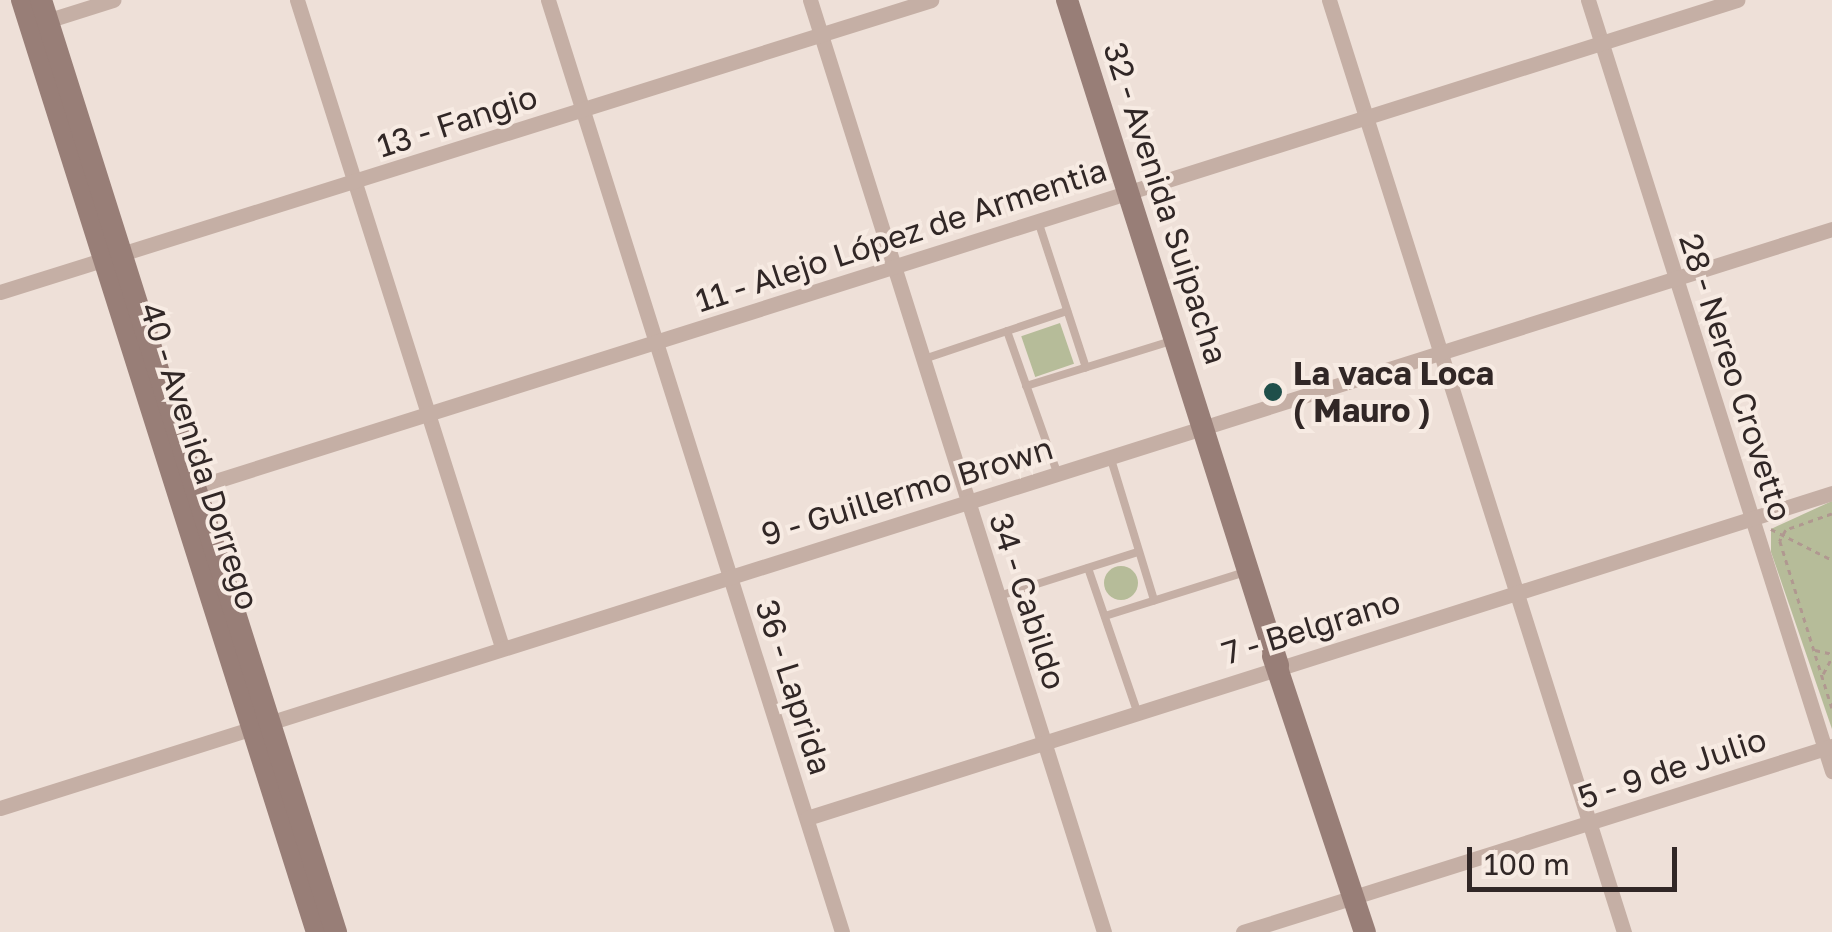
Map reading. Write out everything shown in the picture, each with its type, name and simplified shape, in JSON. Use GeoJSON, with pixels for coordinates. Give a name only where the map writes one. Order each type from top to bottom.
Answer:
{"type":"FeatureCollection","features":[{"type":"Feature","properties":{"kind":"street","name":"40 - Avenida Dorrego"},"geometry":{"type":"LineString","coordinates":[[22,0],[40,16],[260,723],[336,932]]}},
{"type":"Feature","properties":{"kind":"street"},"geometry":{"type":"LineString","coordinates":[[40,16],[113,0]]}},
{"type":"Feature","properties":{"kind":"street"},"geometry":{"type":"LineString","coordinates":[[297,0],[502,647]]}},
{"type":"Feature","properties":{"kind":"street","name":"36 - Laprida"},"geometry":{"type":"LineString","coordinates":[[548,0],[842,932]]}},
{"type":"Feature","properties":{"kind":"street","name":"34 - Cabildo"},"geometry":{"type":"LineString","coordinates":[[810,0],[1104,932]]}},
{"type":"Feature","properties":{"kind":"street","name":"13 - Fangio"},"geometry":{"type":"LineString","coordinates":[[0,292],[931,0]]}},
{"type":"Feature","properties":{"kind":"street","name":"32 - Avenida Suipacha"},"geometry":{"type":"LineString","coordinates":[[1067,0],[1364,932]]}},
{"type":"Feature","properties":{"kind":"street"},"geometry":{"type":"LineString","coordinates":[[1329,0],[1624,932]]}},
{"type":"Feature","properties":{"kind":"street","name":"28 - Nereo Crovetto"},"geometry":{"type":"LineString","coordinates":[[1588,0],[1828,748],[1832,771]]}},
{"type":"Feature","properties":{"kind":"street","name":"11 - Alejo López de Armentia"},"geometry":{"type":"LineString","coordinates":[[186,490],[894,266],[1040,224],[1128,192],[1737,0]]}},
{"type":"Feature","properties":{"kind":"street","name":"9 - Guillermo Brown"},"geometry":{"type":"LineString","coordinates":[[0,808],[1832,229]]}},
{"type":"Feature","properties":{"kind":"street","name":"32 - Avenida Suipacha"},"geometry":{"type":"LineString","coordinates":[[1203,426],[1242,573],[1278,665]]}},
{"type":"Feature","properties":{"kind":"street","name":"7 - Belgrano"},"geometry":{"type":"LineString","coordinates":[[807,818],[1278,665],[1832,493]]}},
{"type":"Feature","properties":{"kind":"street","name":"40 - Avenida Dorrego"},"geometry":{"type":"LineString","coordinates":[[260,723],[317,932]]}},
{"type":"Feature","properties":{"kind":"street","name":"5 - 9 de Julio"},"geometry":{"type":"LineString","coordinates":[[1243,932],[1828,748]]}},
{"type":"Feature","properties":{"kind":"lane"},"geometry":{"type":"LineString","coordinates":[[1040,224],[1086,368]]}},
{"type":"Feature","properties":{"kind":"lane"},"geometry":{"type":"LineString","coordinates":[[923,360],[1067,311]]}},
{"type":"Feature","properties":{"kind":"lane"},"geometry":{"type":"LineString","coordinates":[[1007,332],[1057,472]]}},
{"type":"Feature","properties":{"kind":"lane"},"geometry":{"type":"LineString","coordinates":[[1026,386],[1176,340]]}},
{"type":"Feature","properties":{"kind":"lane"},"geometry":{"type":"LineString","coordinates":[[1110,456],[1154,600]]}},
{"type":"Feature","properties":{"kind":"lane"},"geometry":{"type":"LineString","coordinates":[[998,597],[1138,552]]}},
{"type":"Feature","properties":{"kind":"lane"},"geometry":{"type":"LineString","coordinates":[[1088,568],[1137,711]]}},
{"type":"Feature","properties":{"kind":"lane"},"geometry":{"type":"LineString","coordinates":[[1105,616],[1242,573]]}},
{"type":"Feature","properties":{"kind":"path"},"geometry":{"type":"LineString","coordinates":[[1783,535],[1832,514]]}},
{"type":"Feature","properties":{"kind":"path"},"geometry":{"type":"LineString","coordinates":[[1752,518],[1832,560]]}},
{"type":"Feature","properties":{"kind":"path"},"geometry":{"type":"LineString","coordinates":[[1783,535],[1832,708]]}},
{"type":"Feature","properties":{"kind":"path"},"geometry":{"type":"LineString","coordinates":[[1814,650],[1832,656],[1822,676]]}},
{"type":"Feature","properties":{"kind":"green space"},"geometry":{"type":"Polygon","coordinates":[[[1060,323],[1074,364],[1035,377],[1021,336],[1060,323]]]}},
{"type":"Feature","properties":{"kind":"green space"},"geometry":{"type":"Polygon","coordinates":[[[1832,501],[1832,729],[1771,552],[1771,529],[1832,501]]]}},
{"type":"Feature","properties":{"kind":"green space"},"geometry":{"type":"Polygon","coordinates":[[[1121,566],[1133,571],[1138,583],[1133,595],[1121,600],[1109,595],[1104,583],[1109,571],[1121,566]]]}},
{"type":"Feature","properties":{"kind":"place","name":"La vaca Loca ( Mauro )"},"geometry":{"type":"Point","coordinates":[1273,392]}}]}
